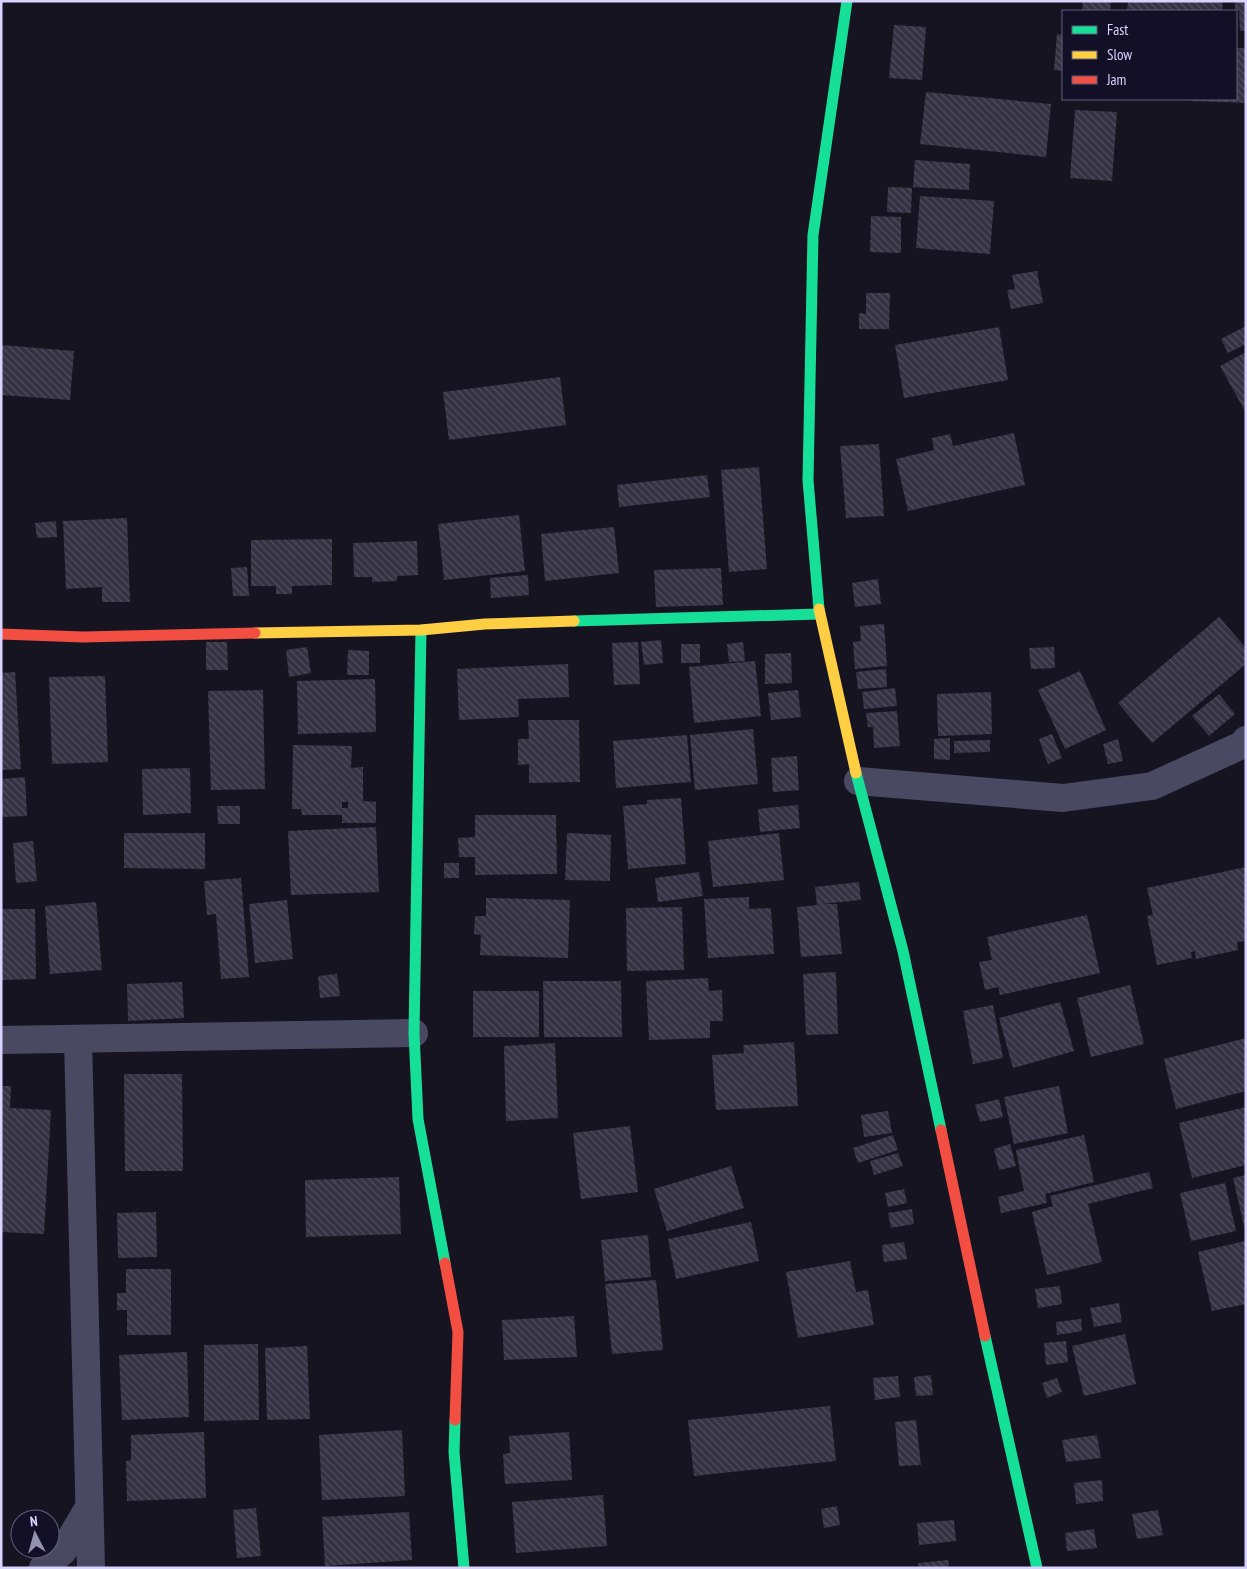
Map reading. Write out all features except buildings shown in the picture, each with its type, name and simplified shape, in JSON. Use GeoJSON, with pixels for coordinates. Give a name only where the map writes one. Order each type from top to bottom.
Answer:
{"type":"FeatureCollection","features":[{"type":"Feature","properties":{"kind":"street"},"geometry":{"type":"LineString","coordinates":[[847,1],[812,235],[808,480],[819,614],[858,781],[903,951],[995,1382],[1037,1568]]}},
{"type":"Feature","properties":{"kind":"street"},"geometry":{"type":"LineString","coordinates":[[1,634],[83,637],[421,630],[484,624],[819,614]]}},
{"type":"Feature","properties":{"kind":"street"},"geometry":{"type":"LineString","coordinates":[[421,630],[414,1033],[418,1119],[458,1332],[454,1452],[464,1568]]}},
{"type":"Feature","properties":{"kind":"street"},"geometry":{"type":"LineString","coordinates":[[858,781],[1063,798],[1152,786],[1242,744],[1246,740]]}},
{"type":"Feature","properties":{"kind":"street"},"geometry":{"type":"LineString","coordinates":[[1,1040],[414,1033]]}},
{"type":"Feature","properties":{"kind":"street"},"geometry":{"type":"LineString","coordinates":[[78,1040],[88,1509],[91,1568]]}},
{"type":"Feature","properties":{"kind":"street"},"geometry":{"type":"LineString","coordinates":[[43,1568],[63,1551],[88,1509]]}},
{"type":"Feature","properties":{"kind":"traffic: fast"},"geometry":{"type":"LineString","coordinates":[[819,609],[808,480],[813,235],[847,1]]}},
{"type":"Feature","properties":{"kind":"traffic: fast"},"geometry":{"type":"LineString","coordinates":[[574,621],[819,614]]}},
{"type":"Feature","properties":{"kind":"traffic: fast"},"geometry":{"type":"LineString","coordinates":[[421,630],[414,1033],[418,1119],[445,1263]]}},
{"type":"Feature","properties":{"kind":"traffic: fast"},"geometry":{"type":"LineString","coordinates":[[856,773],[903,951],[941,1130]]}},
{"type":"Feature","properties":{"kind":"traffic: fast"},"geometry":{"type":"LineString","coordinates":[[985,1336],[1037,1568]]}},
{"type":"Feature","properties":{"kind":"traffic: fast"},"geometry":{"type":"LineString","coordinates":[[455,1420],[454,1452],[464,1568]]}},
{"type":"Feature","properties":{"kind":"traffic: slow"},"geometry":{"type":"LineString","coordinates":[[819,609],[856,773]]}},
{"type":"Feature","properties":{"kind":"traffic: slow"},"geometry":{"type":"LineString","coordinates":[[255,633],[421,630],[485,624],[574,621]]}},
{"type":"Feature","properties":{"kind":"traffic: jam"},"geometry":{"type":"LineString","coordinates":[[1,634],[83,637],[255,633]]}},
{"type":"Feature","properties":{"kind":"traffic: jam"},"geometry":{"type":"LineString","coordinates":[[941,1130],[985,1336]]}},
{"type":"Feature","properties":{"kind":"traffic: jam"},"geometry":{"type":"LineString","coordinates":[[445,1263],[458,1332],[455,1420]]}}]}
